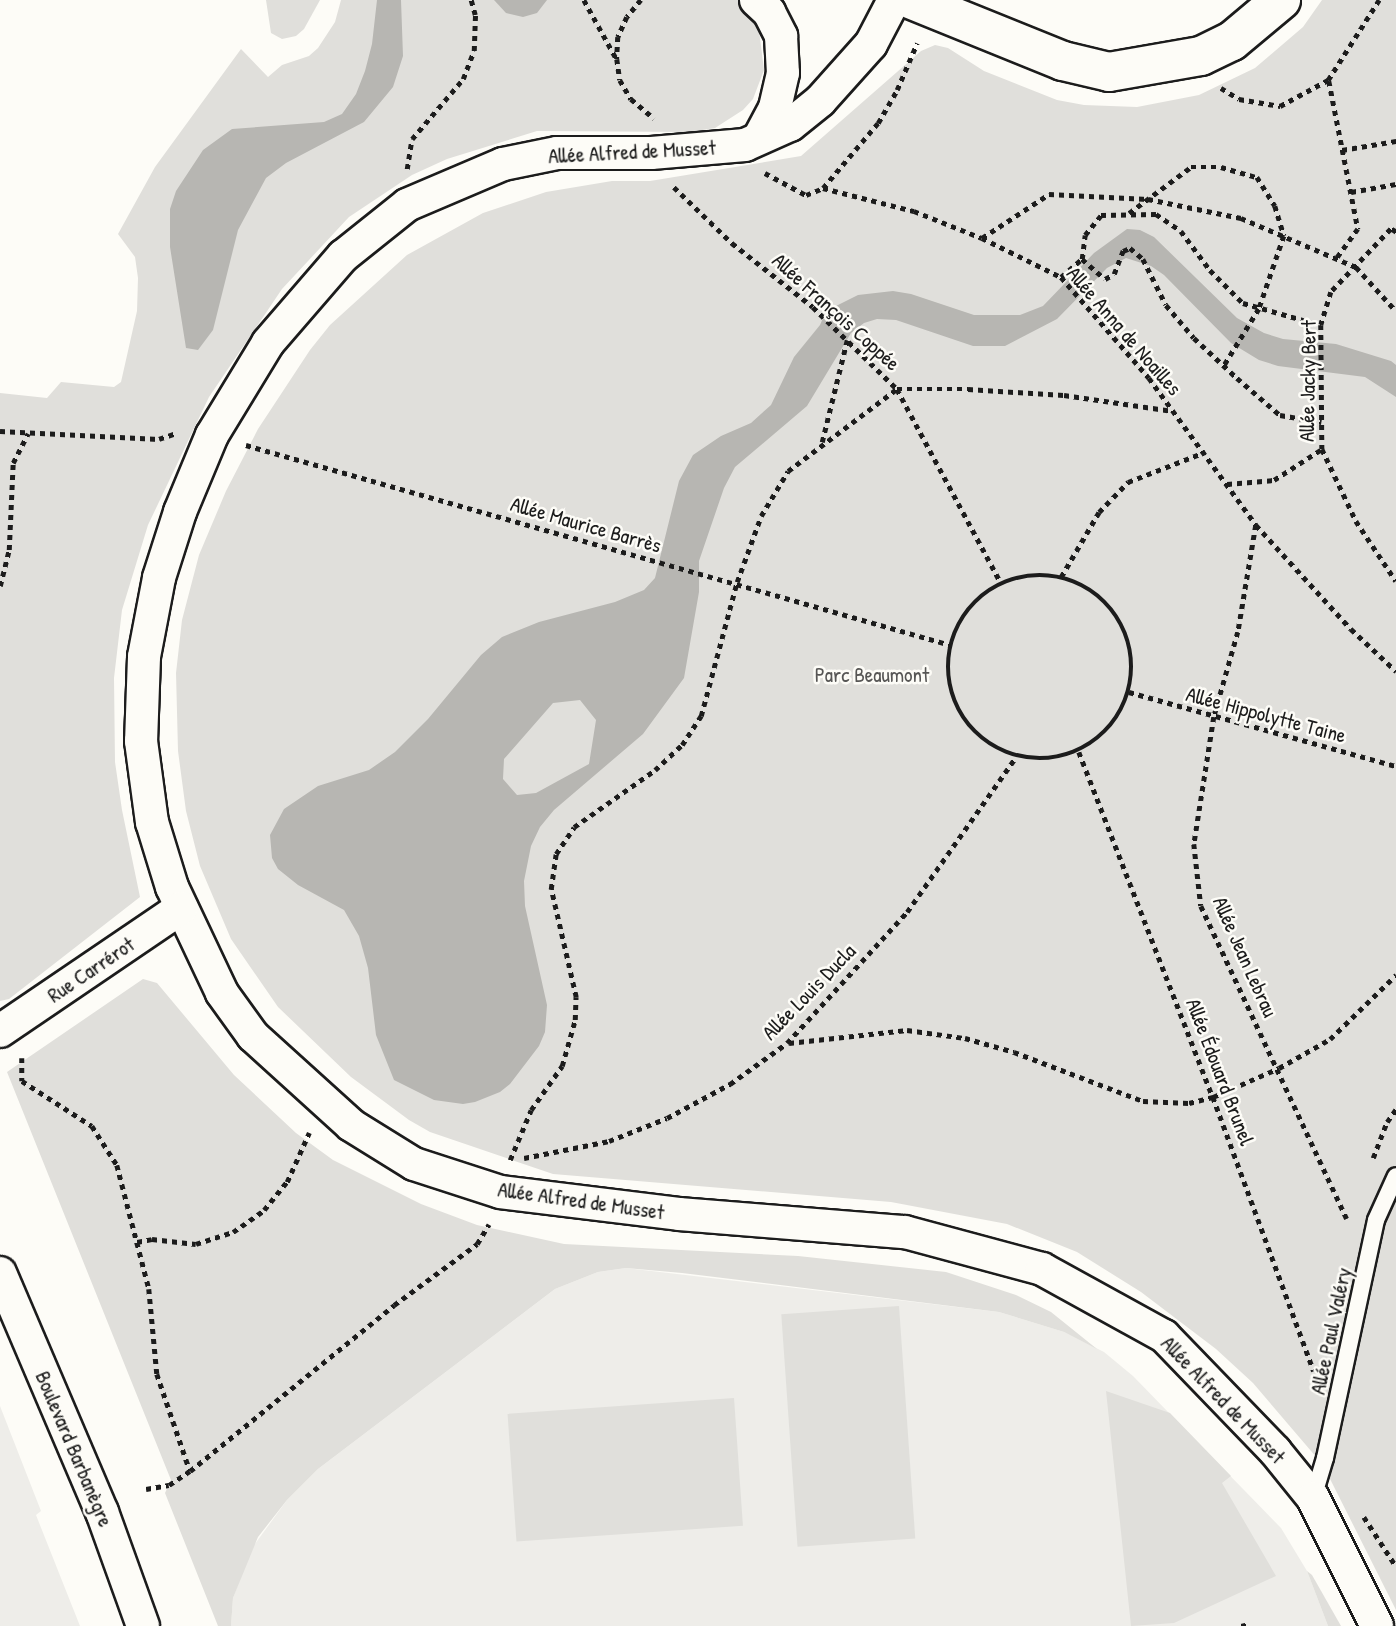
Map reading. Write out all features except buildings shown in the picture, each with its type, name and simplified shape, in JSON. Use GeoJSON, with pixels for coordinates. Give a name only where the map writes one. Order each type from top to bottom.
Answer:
{"type":"FeatureCollection","features":[{"type":"Feature","properties":{"kind":"main road"},"geometry":{"type":"LineString","coordinates":[[922,4],[1063,61],[1109,72],[1201,56],[1232,41],[1282,0]]}},
{"type":"Feature","properties":{"kind":"street"},"geometry":{"type":"LineString","coordinates":[[752,141],[775,108],[783,73],[781,36],[769,12],[756,0]]}},
{"type":"Feature","properties":{"kind":"street","name":"Allée Alfred de Musset"},"geometry":{"type":"LineString","coordinates":[[894,0],[871,44],[820,101],[790,125],[752,141],[651,153],[557,153],[503,164],[407,205],[343,256],[268,343],[212,435],[180,512],[159,578],[144,657],[141,741],[152,822],[181,908],[222,993],[253,1036],[351,1125],[414,1164],[500,1192],[679,1214],[905,1233],[1042,1269],[1164,1336],[1275,1451],[1313,1497],[1377,1626]]}},
{"type":"Feature","properties":{"kind":"street","name":"Rue Carrérot"},"geometry":{"type":"LineString","coordinates":[[12,1024],[181,908]]}},
{"type":"Feature","properties":{"kind":"street","name":"Boulevard Barbanègre"},"geometry":{"type":"LineString","coordinates":[[0,1273],[146,1622]]}},
{"type":"Feature","properties":{"kind":"lane","name":"Allée Paul Valéry"},"geometry":{"type":"LineString","coordinates":[[1313,1497],[1325,1458],[1376,1220],[1396,1176]]}},
{"type":"Feature","properties":{"kind":"path"},"geometry":{"type":"LineString","coordinates":[[407,205],[407,165],[411,139],[463,79],[474,51],[475,15],[471,0]]}},
{"type":"Feature","properties":{"kind":"path"},"geometry":{"type":"LineString","coordinates":[[584,0],[617,59]]}},
{"type":"Feature","properties":{"kind":"path"},"geometry":{"type":"LineString","coordinates":[[642,0],[627,17],[618,37],[617,59],[621,80],[631,99],[656,119]]}},
{"type":"Feature","properties":{"kind":"path"},"geometry":{"type":"LineString","coordinates":[[1181,61],[1239,99],[1280,106],[1328,80],[1379,0]]}},
{"type":"Feature","properties":{"kind":"path"},"geometry":{"type":"LineString","coordinates":[[823,188],[878,122],[897,90],[922,4]]}},
{"type":"Feature","properties":{"kind":"path"},"geometry":{"type":"LineString","coordinates":[[1328,80],[1359,229],[1336,259]]}},
{"type":"Feature","properties":{"kind":"path","name":"Allée Anna de Noailles"},"geometry":{"type":"LineString","coordinates":[[752,141],[766,174],[806,195],[823,188],[914,211],[982,237],[1061,276],[1149,378],[1256,524],[1350,629],[1396,671]]}},
{"type":"Feature","properties":{"kind":"path"},"geometry":{"type":"LineString","coordinates":[[1342,150],[1396,141]]}},
{"type":"Feature","properties":{"kind":"path"},"geometry":{"type":"LineString","coordinates":[[1129,213],[1191,167],[1221,167],[1257,177],[1275,206],[1284,236],[1259,309],[1224,366]]}},
{"type":"Feature","properties":{"kind":"path"},"geometry":{"type":"LineString","coordinates":[[1351,192],[1396,184]]}},
{"type":"Feature","properties":{"kind":"path","name":"Allée François Coppée"},"geometry":{"type":"LineString","coordinates":[[670,185],[680,191],[732,243],[813,307],[897,389],[1001,583]]}},
{"type":"Feature","properties":{"kind":"path"},"geometry":{"type":"LineString","coordinates":[[982,237],[1049,194],[1148,199],[1241,218],[1356,267],[1396,311]]}},
{"type":"Feature","properties":{"kind":"path"},"geometry":{"type":"LineString","coordinates":[[1061,276],[1082,259],[1085,235],[1101,215],[1156,214],[1181,231],[1210,270],[1243,303],[1321,326]]}},
{"type":"Feature","properties":{"kind":"path","name":"Allée Jacky Bert"},"geometry":{"type":"LineString","coordinates":[[1393,230],[1331,292],[1321,326],[1321,422],[1322,449],[1356,521],[1396,580]]}},
{"type":"Feature","properties":{"kind":"path"},"geometry":{"type":"LineString","coordinates":[[1082,259],[1105,279],[1114,274],[1123,251],[1130,248],[1143,259],[1166,305],[1194,338],[1224,366],[1280,415],[1321,422]]}},
{"type":"Feature","properties":{"kind":"path"},"geometry":{"type":"LineString","coordinates":[[822,442],[847,339]]}},
{"type":"Feature","properties":{"kind":"path"},"geometry":{"type":"LineString","coordinates":[[737,582],[761,516],[788,471],[822,442],[897,389],[968,389],[1064,395],[1173,411]]}},
{"type":"Feature","properties":{"kind":"path","name":"Allée Maurice Barrès"},"geometry":{"type":"LineString","coordinates":[[0,431],[159,439],[169,433],[212,435],[638,557],[737,582],[951,645]]}},
{"type":"Feature","properties":{"kind":"path"},"geometry":{"type":"LineString","coordinates":[[0,586],[9,550],[13,463],[28,434]]}},
{"type":"Feature","properties":{"kind":"path"},"geometry":{"type":"LineString","coordinates":[[1226,484],[1274,480],[1322,449]]}},
{"type":"Feature","properties":{"kind":"path"},"geometry":{"type":"LineString","coordinates":[[1061,577],[1099,512],[1128,482],[1205,452]]}},
{"type":"Feature","properties":{"kind":"path","name":"Allée Jean Lebrau"},"geometry":{"type":"LineString","coordinates":[[1256,524],[1238,632],[1214,718],[1194,844],[1202,906],[1349,1223]]}},
{"type":"Feature","properties":{"kind":"path"},"geometry":{"type":"LineString","coordinates":[[1036,575],[1061,577],[1088,588],[1103,599],[1124,628],[1132,663],[1129,692],[1119,716],[1108,730],[1079,752],[1044,760],[1017,757],[992,747],[977,736],[956,707],[948,671],[951,645],[961,619],[972,605],[1001,583],[1036,575]]}},
{"type":"Feature","properties":{"kind":"path","name":"Allée Louis Ducla"},"geometry":{"type":"LineString","coordinates":[[737,582],[701,716],[682,745],[655,770],[575,827],[556,854],[551,889],[576,997],[575,1020],[562,1066],[531,1110],[509,1161],[609,1141],[667,1118],[730,1084],[787,1043],[907,912],[1017,757]]}},
{"type":"Feature","properties":{"kind":"path","name":"Allée Hippolytte Taine"},"geometry":{"type":"LineString","coordinates":[[1129,692],[1214,718],[1396,766]]}},
{"type":"Feature","properties":{"kind":"path","name":"Allée Édouard Brunel"},"geometry":{"type":"LineString","coordinates":[[1079,752],[1213,1097],[1317,1379]]}},
{"type":"Feature","properties":{"kind":"path"},"geometry":{"type":"LineString","coordinates":[[787,1043],[907,1030],[965,1038],[1002,1048],[1143,1101],[1189,1103],[1213,1097],[1279,1068],[1330,1039],[1396,975]]}},
{"type":"Feature","properties":{"kind":"path"},"geometry":{"type":"LineString","coordinates":[[12,1024],[22,1081],[92,1126],[117,1165],[149,1289],[157,1374],[190,1471]]}},
{"type":"Feature","properties":{"kind":"path"},"geometry":{"type":"LineString","coordinates":[[137,1242],[152,1239],[196,1244],[233,1232],[264,1210],[288,1182],[323,1102]]}},
{"type":"Feature","properties":{"kind":"path"},"geometry":{"type":"LineString","coordinates":[[146,1489],[169,1485],[190,1471],[394,1305],[477,1244],[493,1217]]}},
{"type":"Feature","properties":{"kind":"path"},"geometry":{"type":"LineString","coordinates":[[1241,1626],[1250,1624]]}},
{"type":"Feature","properties":{"kind":"shaded area"},"geometry":{"type":"Polygon","coordinates":[[[377,0],[401,0],[403,56],[393,87],[364,122],[286,163],[266,178],[238,230],[213,330],[198,350],[186,348],[170,247],[170,209],[176,191],[203,150],[232,129],[324,122],[342,114],[356,94],[365,71],[372,44],[377,0]]]}},
{"type":"Feature","properties":{"kind":"shaded area"},"geometry":{"type":"Polygon","coordinates":[[[494,0],[547,0],[537,13],[523,17],[506,13],[494,0]]]}},
{"type":"Feature","properties":{"kind":"shaded area"},"geometry":{"type":"Polygon","coordinates":[[[1127,229],[1140,230],[1154,237],[1237,318],[1264,333],[1283,339],[1336,344],[1391,361],[1396,365],[1396,397],[1365,377],[1278,366],[1259,360],[1231,343],[1164,275],[1151,266],[1126,258],[1107,268],[1057,319],[1005,346],[973,346],[896,320],[877,319],[864,323],[851,333],[807,406],[735,467],[724,488],[699,561],[699,592],[684,678],[643,734],[554,810],[540,827],[531,846],[524,881],[525,906],[547,1005],[545,1032],[539,1046],[510,1084],[500,1092],[475,1102],[463,1104],[434,1100],[394,1080],[376,1035],[368,968],[359,936],[344,910],[298,885],[278,869],[272,858],[270,835],[284,809],[318,786],[369,770],[395,752],[428,719],[481,655],[502,637],[539,622],[615,602],[644,590],[655,578],[679,481],[693,455],[721,436],[751,423],[771,405],[794,357],[820,325],[826,311],[858,295],[893,291],[911,294],[974,315],[1020,315],[1043,306],[1094,253],[1127,229]],[[580,700],[553,703],[504,759],[503,779],[517,795],[536,793],[589,764],[596,720],[580,700]]]}},
{"type":"Feature","properties":{"kind":"shaded area"},"geometry":{"type":"Polygon","coordinates":[[[626,1268],[999,1312],[1064,1332],[1104,1352],[1133,1376],[1281,1528],[1307,1571],[1328,1626],[231,1626],[233,1598],[252,1548],[287,1500],[318,1469],[555,1289],[598,1272],[626,1268]]]}},
{"type":"Feature","properties":{"kind":"shaded area"},"geometry":{"type":"Polygon","coordinates":[[[0,1406],[41,1511],[36,1515],[80,1626],[0,1626],[0,1406]]]}},
{"type":"Feature","properties":{"kind":"green space"},"geometry":{"type":"Polygon","coordinates":[[[266,0],[320,0],[304,29],[296,36],[282,39],[271,33],[266,0]]]}},
{"type":"Feature","properties":{"kind":"green space"},"geometry":{"type":"Polygon","coordinates":[[[341,0],[740,0],[759,30],[764,70],[753,99],[743,110],[715,128],[690,132],[537,131],[447,159],[412,175],[349,217],[282,289],[209,397],[148,525],[122,610],[114,678],[115,762],[140,897],[9,999],[0,1001],[0,393],[47,398],[61,382],[114,387],[121,382],[137,311],[138,278],[135,257],[118,234],[155,167],[241,49],[268,77],[282,65],[309,56],[318,48],[335,22],[341,0]]]}},
{"type":"Feature","properties":{"kind":"green space","name":"Parc Beaumont"},"geometry":{"type":"Polygon","coordinates":[[[1322,0],[1396,0],[1396,1610],[1323,1465],[1253,1383],[1216,1349],[1141,1292],[1077,1252],[1007,1224],[891,1202],[553,1174],[430,1132],[409,1120],[351,1077],[278,1007],[231,939],[200,866],[186,811],[178,751],[176,673],[182,620],[199,555],[226,491],[258,429],[310,350],[330,325],[407,255],[483,213],[546,192],[612,181],[650,181],[801,156],[921,51],[935,45],[948,48],[984,71],[1057,100],[1084,105],[1137,107],[1199,95],[1255,68],[1303,27],[1322,0]]]}},
{"type":"Feature","properties":{"kind":"green space"},"geometry":{"type":"Polygon","coordinates":[[[143,979],[157,983],[234,1075],[296,1133],[333,1160],[421,1204],[477,1225],[564,1244],[798,1256],[946,1272],[1016,1295],[1051,1312],[1097,1349],[1064,1332],[999,1312],[682,1273],[626,1268],[598,1272],[555,1289],[318,1469],[287,1500],[258,1537],[233,1598],[231,1626],[218,1626],[165,1493],[171,1480],[7,1072],[143,979]]]}},
{"type":"Feature","properties":{"kind":"green space"},"geometry":{"type":"Polygon","coordinates":[[[899,1306],[915,1538],[798,1547],[781,1314],[899,1306]]]}},
{"type":"Feature","properties":{"kind":"green space"},"geometry":{"type":"Polygon","coordinates":[[[1106,1391],[1170,1413],[1231,1476],[1222,1483],[1276,1576],[1174,1623],[1131,1626],[1106,1391]]]}},
{"type":"Feature","properties":{"kind":"green space"},"geometry":{"type":"Polygon","coordinates":[[[734,1398],[743,1526],[516,1542],[508,1414],[734,1398]]]}},
{"type":"Feature","properties":{"kind":"green space"},"geometry":{"type":"Polygon","coordinates":[[[1307,1571],[1312,1575],[1341,1626],[1328,1626],[1307,1571]]]}}]}
